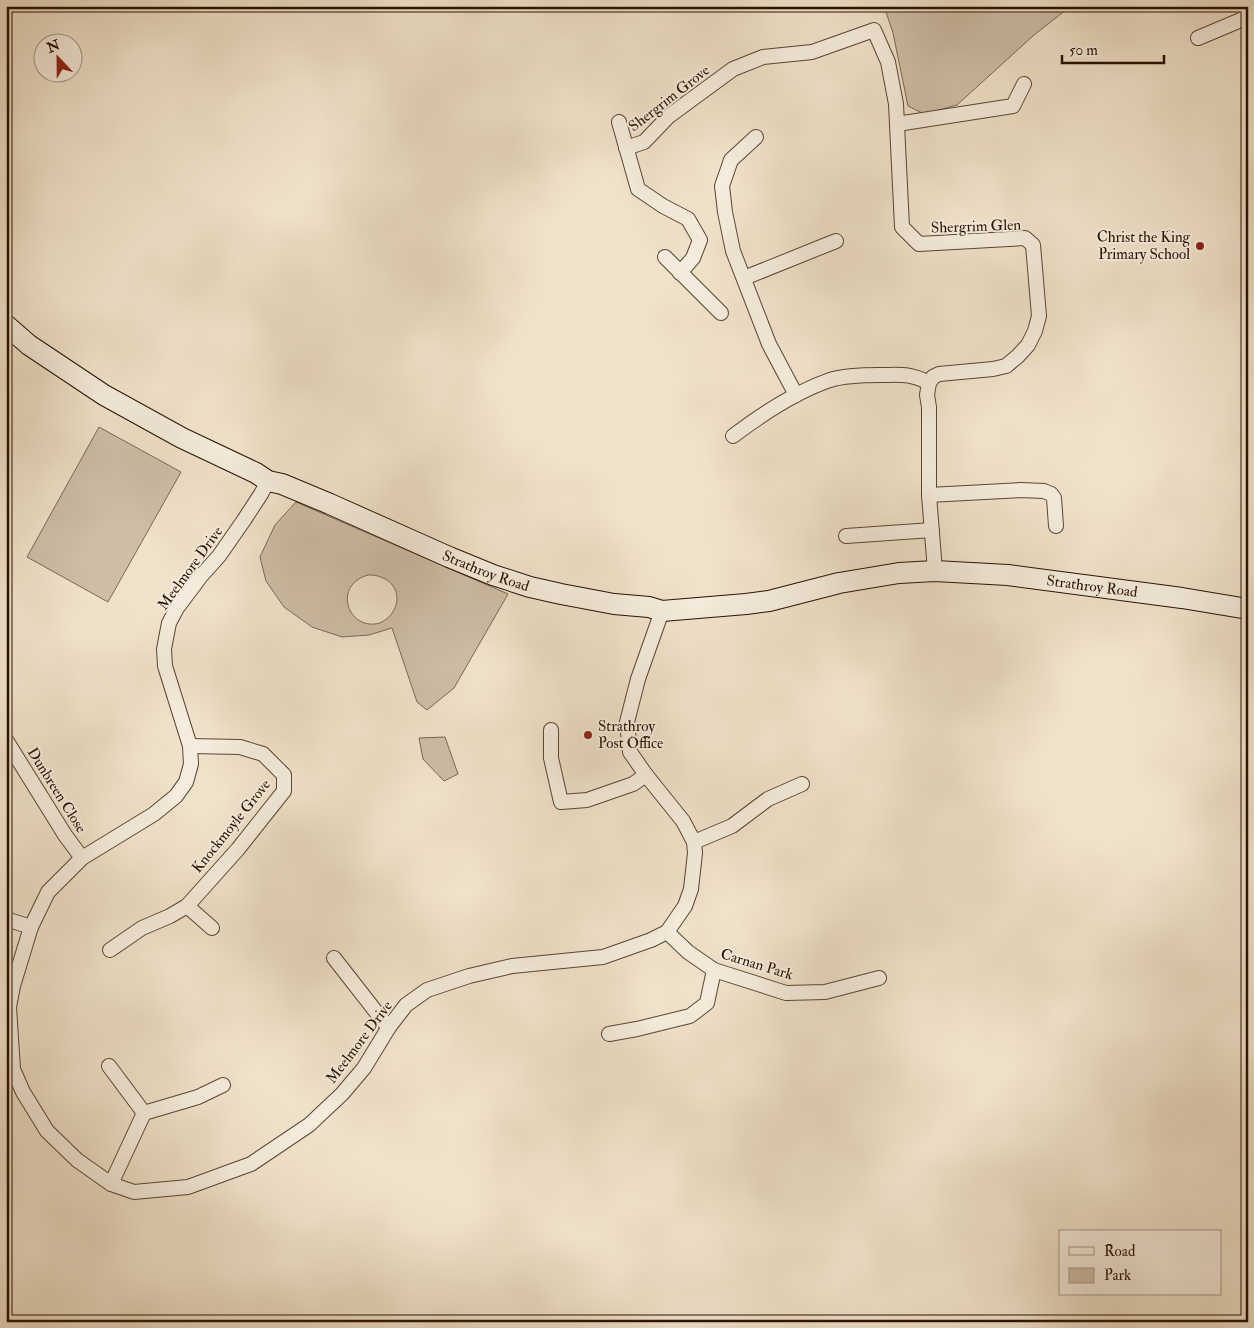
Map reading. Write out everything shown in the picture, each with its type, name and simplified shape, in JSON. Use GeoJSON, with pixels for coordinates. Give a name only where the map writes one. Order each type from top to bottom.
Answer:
{"type":"FeatureCollection","features":[{"type":"Feature","properties":{"kind":"street"},"geometry":{"type":"LineString","coordinates":[[1198,38],[1248,17]]}},
{"type":"Feature","properties":{"kind":"street","name":"Shergrim Glen"},"geometry":{"type":"LineString","coordinates":[[874,30],[888,62],[896,104],[902,227],[919,244],[1025,238],[1033,245],[1039,316],[1035,331],[1028,345],[1006,366],[939,374],[929,382]]}},
{"type":"Feature","properties":{"kind":"street","name":"Shergrim Grove"},"geometry":{"type":"LineString","coordinates":[[626,148],[644,142],[669,116],[733,69],[763,57],[812,52],[874,30]]}},
{"type":"Feature","properties":{"kind":"street"},"geometry":{"type":"LineString","coordinates":[[897,124],[1013,106],[1024,84]]}},
{"type":"Feature","properties":{"kind":"street","name":"Shergrim Grove"},"geometry":{"type":"LineString","coordinates":[[619,122],[638,188],[663,206],[688,219],[700,240],[693,258],[680,273]]}},
{"type":"Feature","properties":{"kind":"street"},"geometry":{"type":"LineString","coordinates":[[756,137],[731,160],[722,186],[725,212],[733,251],[769,344],[796,395]]}},
{"type":"Feature","properties":{"kind":"street"},"geometry":{"type":"LineString","coordinates":[[744,278],[836,240]]}},
{"type":"Feature","properties":{"kind":"street"},"geometry":{"type":"LineString","coordinates":[[665,257],[721,313]]}},
{"type":"Feature","properties":{"kind":"street","name":"Strathroy Road"},"geometry":{"type":"LineString","coordinates":[[6,325],[29,345],[104,396],[149,421],[268,480],[330,504],[448,557],[530,587],[614,604],[649,607],[662,611],[769,601],[839,583],[900,573],[935,571],[1008,574],[1248,609]]}},
{"type":"Feature","properties":{"kind":"street"},"geometry":{"type":"LineString","coordinates":[[733,436],[753,421],[796,395],[832,380],[867,375],[908,374],[929,382],[927,395],[929,407],[929,495],[935,571]]}},
{"type":"Feature","properties":{"kind":"street","name":"Meelmore Drive"},"geometry":{"type":"LineString","coordinates":[[268,480],[234,536],[177,608],[169,623],[164,649],[165,666],[190,746],[191,764],[186,782],[176,796],[154,814],[82,858],[48,892],[31,927],[13,986],[8,1007],[13,1069],[23,1092],[47,1131],[77,1160],[111,1184],[134,1192],[188,1187],[251,1164],[309,1125],[342,1094],[364,1068],[389,1027],[406,1006],[427,990],[469,976],[512,966],[603,957],[651,940],[667,932],[686,906],[691,888],[694,842]]}},
{"type":"Feature","properties":{"kind":"street"},"geometry":{"type":"LineString","coordinates":[[929,495],[1021,490],[1044,491],[1051,494],[1054,498],[1056,526]]}},
{"type":"Feature","properties":{"kind":"street"},"geometry":{"type":"LineString","coordinates":[[846,536],[932,530]]}},
{"type":"Feature","properties":{"kind":"street"},"geometry":{"type":"LineString","coordinates":[[662,611],[638,679],[627,722],[630,752],[683,821],[694,842],[732,826],[768,799],[802,784]]}},
{"type":"Feature","properties":{"kind":"street"},"geometry":{"type":"LineString","coordinates":[[551,730],[551,758],[561,802],[587,800],[633,784],[646,775]]}},
{"type":"Feature","properties":{"kind":"street","name":"Dunbreen Close"},"geometry":{"type":"LineString","coordinates":[[6,740],[65,835],[82,858]]}},
{"type":"Feature","properties":{"kind":"street","name":"Knockmoyle Grove"},"geometry":{"type":"LineString","coordinates":[[110,950],[142,928],[170,916],[187,906],[238,849],[284,791],[284,775],[263,754],[240,747],[190,746]]}},
{"type":"Feature","properties":{"kind":"street"},"geometry":{"type":"LineString","coordinates":[[187,906],[212,928]]}},
{"type":"Feature","properties":{"kind":"street"},"geometry":{"type":"LineString","coordinates":[[6,919],[31,927]]}},
{"type":"Feature","properties":{"kind":"street","name":"Carnan Park"},"geometry":{"type":"LineString","coordinates":[[667,932],[688,952],[714,970],[786,993],[825,992],[879,978]]}},
{"type":"Feature","properties":{"kind":"street"},"geometry":{"type":"LineString","coordinates":[[334,958],[389,1027]]}},
{"type":"Feature","properties":{"kind":"street"},"geometry":{"type":"LineString","coordinates":[[608,1034],[690,1016],[706,1003],[714,970]]}},
{"type":"Feature","properties":{"kind":"street"},"geometry":{"type":"LineString","coordinates":[[109,1066],[144,1113]]}},
{"type":"Feature","properties":{"kind":"street"},"geometry":{"type":"LineString","coordinates":[[111,1184],[144,1113],[198,1097],[223,1085]]}},
{"type":"Feature","properties":{"kind":"green space"},"geometry":{"type":"Polygon","coordinates":[[[884,6],[1071,6],[1034,35],[957,105],[924,114],[908,106],[893,33],[884,6]]]}},
{"type":"Feature","properties":{"kind":"green space"},"geometry":{"type":"Polygon","coordinates":[[[99,427],[181,472],[108,602],[27,557],[99,427]]]}},
{"type":"Feature","properties":{"kind":"green space"},"geometry":{"type":"Polygon","coordinates":[[[296,502],[508,594],[454,688],[427,710],[417,702],[392,628],[369,635],[342,637],[312,627],[284,607],[266,581],[260,557],[275,525],[296,502]],[[368,575],[357,581],[350,588],[347,597],[348,606],[353,615],[360,621],[369,624],[380,623],[390,616],[397,603],[397,596],[392,585],[382,577],[368,575]]]}},
{"type":"Feature","properties":{"kind":"green space"},"geometry":{"type":"Polygon","coordinates":[[[445,737],[458,774],[444,781],[423,759],[419,738],[445,737]]]}},
{"type":"Feature","properties":{"kind":"place","name":"Christ the King Primary School"},"geometry":{"type":"Point","coordinates":[1200,246]}},
{"type":"Feature","properties":{"kind":"place","name":"Strathroy Post Office"},"geometry":{"type":"Point","coordinates":[588,735]}}]}
